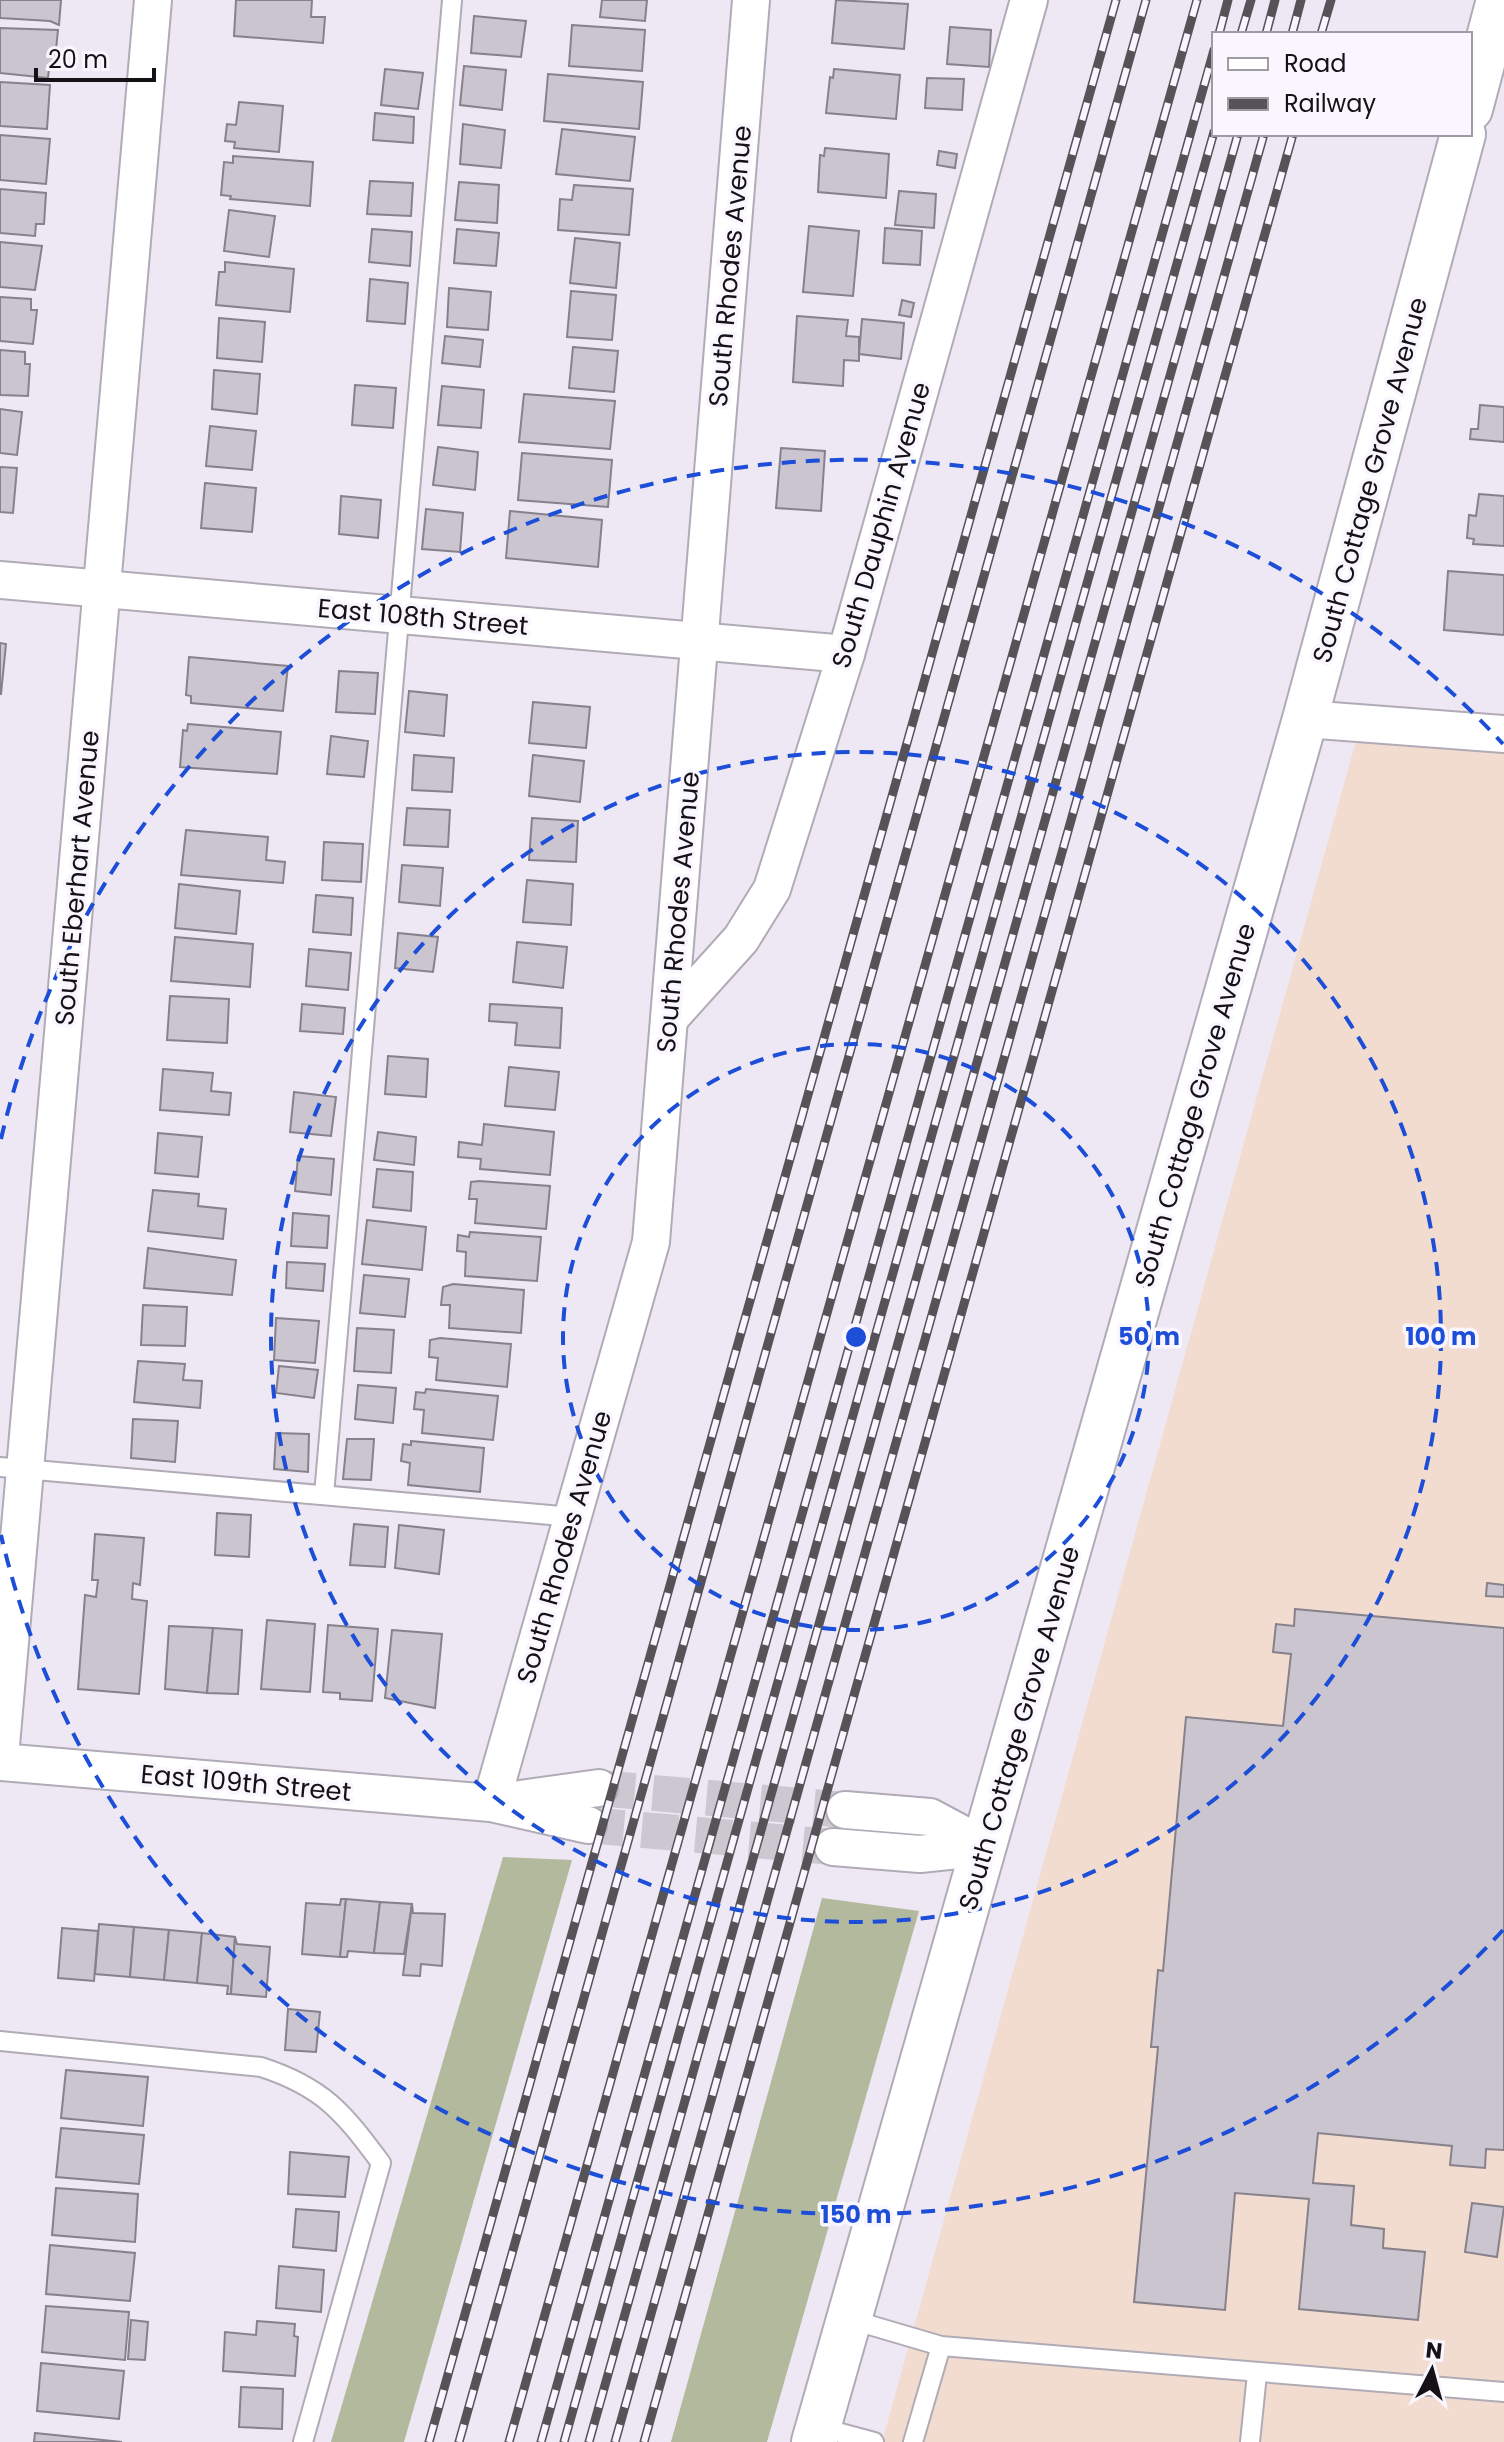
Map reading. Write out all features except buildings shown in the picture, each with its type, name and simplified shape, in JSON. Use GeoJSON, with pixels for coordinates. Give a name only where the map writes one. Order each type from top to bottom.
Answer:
{"type":"FeatureCollection","features":[{"type":"Feature","properties":{"kind":"street","name":"South Eberhart Avenue"},"geometry":{"type":"LineString","coordinates":[[0,1759],[13,1468],[102,589],[153,0]]}},
{"type":"Feature","properties":{"kind":"street","name":"South Rhodes Avenue"},"geometry":{"type":"LineString","coordinates":[[491,1803],[651,1242],[751,0]]}},
{"type":"Feature","properties":{"kind":"street","name":"South Dauphin Avenue"},"geometry":{"type":"LineString","coordinates":[[669,1019],[741,939],[772,889],[846,654],[1029,0]]}},
{"type":"Feature","properties":{"kind":"street"},"geometry":{"type":"LineString","coordinates":[[1472,101],[1499,0]]}},
{"type":"Feature","properties":{"kind":"street","name":"South Cottage Grove Avenue"},"geometry":{"type":"LineString","coordinates":[[816,2434],[986,1847],[1305,719],[1462,136]]}},
{"type":"Feature","properties":{"kind":"street","name":"East 108th Street"},"geometry":{"type":"LineString","coordinates":[[0,580],[846,654]]}},
{"type":"Feature","properties":{"kind":"street"},"geometry":{"type":"LineString","coordinates":[[1305,719],[1504,734]]}},
{"type":"Feature","properties":{"kind":"street","name":"East 109th Street"},"geometry":{"type":"LineString","coordinates":[[0,1759],[491,1803],[588,1825]]}},
{"type":"Feature","properties":{"kind":"street","name":"East 109th Street"},"geometry":{"type":"LineString","coordinates":[[491,1803],[599,1788]]}},
{"type":"Feature","properties":{"kind":"street"},"geometry":{"type":"LineString","coordinates":[[845,1810],[930,1817],[986,1847]]}},
{"type":"Feature","properties":{"kind":"street"},"geometry":{"type":"LineString","coordinates":[[833,1847],[920,1854],[986,1847]]}},
{"type":"Feature","properties":{"kind":"lane"},"geometry":{"type":"LineString","coordinates":[[324,1495],[397,614],[452,0]]}},
{"type":"Feature","properties":{"kind":"lane"},"geometry":{"type":"LineString","coordinates":[[13,1468],[573,1517]]}},
{"type":"Feature","properties":{"kind":"lane"},"geometry":{"type":"LineString","coordinates":[[0,2041],[261,2067],[309,2086],[346,2116],[381,2163],[303,2442]]}},
{"type":"Feature","properties":{"kind":"lane"},"geometry":{"type":"LineString","coordinates":[[849,2319],[941,2346],[1504,2392]]}},
{"type":"Feature","properties":{"kind":"lane"},"geometry":{"type":"LineString","coordinates":[[913,2442],[941,2346]]}},
{"type":"Feature","properties":{"kind":"lane"},"geometry":{"type":"LineString","coordinates":[[1250,2442],[1257,2374]]}},
{"type":"Feature","properties":{"kind":"lane"},"geometry":{"type":"LineString","coordinates":[[816,2434],[874,2442]]}},
{"type":"Feature","properties":{"kind":"shaded area"},"geometry":{"type":"Polygon","coordinates":[[[1368,712],[1504,723],[1504,2442],[882,2442],[1354,748],[1368,712]]]}},
{"type":"Feature","properties":{"kind":"green space"},"geometry":{"type":"Polygon","coordinates":[[[503,1857],[572,1860],[404,2442],[331,2442],[503,1857]]]}},
{"type":"Feature","properties":{"kind":"green space"},"geometry":{"type":"Polygon","coordinates":[[[822,1898],[919,1911],[767,2442],[671,2442],[822,1898]]]}},
{"type":"Feature","properties":{"kind":"tunnel"},"geometry":{"type":"LineString","coordinates":[[599,1788],[845,1810]]}},
{"type":"Feature","properties":{"kind":"tunnel"},"geometry":{"type":"LineString","coordinates":[[588,1825],[833,1847]]}},
{"type":"Feature","properties":{"kind":"railway"},"geometry":{"type":"LineString","coordinates":[[429,2442],[1116,0]]}},
{"type":"Feature","properties":{"kind":"railway"},"geometry":{"type":"LineString","coordinates":[[459,2442],[1146,0]]}},
{"type":"Feature","properties":{"kind":"railway"},"geometry":{"type":"LineString","coordinates":[[509,2442],[1197,0]]}},
{"type":"Feature","properties":{"kind":"railway"},"geometry":{"type":"LineString","coordinates":[[1220,32],[1228,0]]}},
{"type":"Feature","properties":{"kind":"railway"},"geometry":{"type":"LineString","coordinates":[[1242,32],[1251,0]]}},
{"type":"Feature","properties":{"kind":"railway"},"geometry":{"type":"LineString","coordinates":[[1267,32],[1275,0]]}},
{"type":"Feature","properties":{"kind":"railway"},"geometry":{"type":"LineString","coordinates":[[1293,32],[1301,0]]}},
{"type":"Feature","properties":{"kind":"railway"},"geometry":{"type":"LineString","coordinates":[[1322,32],[1331,0]]}},
{"type":"Feature","properties":{"kind":"railway"},"geometry":{"type":"LineString","coordinates":[[541,2442],[1212,57]]}},
{"type":"Feature","properties":{"kind":"railway"},"geometry":{"type":"LineString","coordinates":[[564,2442],[1213,136]]}},
{"type":"Feature","properties":{"kind":"railway"},"geometry":{"type":"LineString","coordinates":[[589,2442],[1237,136]]}},
{"type":"Feature","properties":{"kind":"railway"},"geometry":{"type":"LineString","coordinates":[[615,2442],[1263,136]]}},
{"type":"Feature","properties":{"kind":"railway"},"geometry":{"type":"LineString","coordinates":[[644,2442],[1292,136]]}}]}
